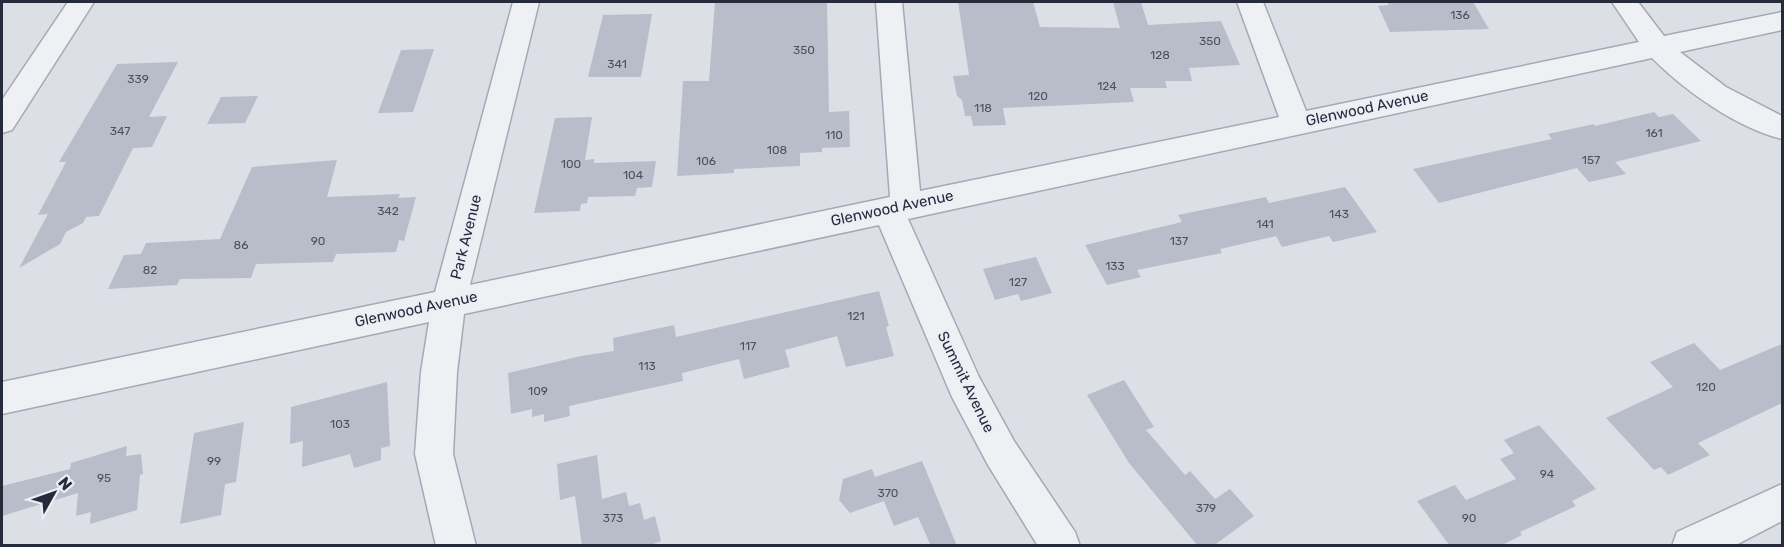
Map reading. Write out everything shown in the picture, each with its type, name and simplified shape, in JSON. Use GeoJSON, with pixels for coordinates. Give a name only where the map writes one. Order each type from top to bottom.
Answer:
{"type":"FeatureCollection","features":[{"type":"Feature","properties":{"kind":"street"},"geometry":{"type":"LineString","coordinates":[[2,122],[81,2]]}},
{"type":"Feature","properties":{"kind":"street","name":"Park Avenue"},"geometry":{"type":"LineString","coordinates":[[456,546],[434,454],[439,372],[449,302],[526,2]]}},
{"type":"Feature","properties":{"kind":"street","name":"Summit Avenue"},"geometry":{"type":"LineString","coordinates":[[889,2],[897,207],[965,386],[1001,453],[1061,546]]}},
{"type":"Feature","properties":{"kind":"street"},"geometry":{"type":"LineString","coordinates":[[1250,2],[1296,123]]}},
{"type":"Feature","properties":{"kind":"street"},"geometry":{"type":"LineString","coordinates":[[1625,2],[1659,47],[1700,83],[1782,128]]}},
{"type":"Feature","properties":{"kind":"street","name":"Glenwood Avenue"},"geometry":{"type":"LineString","coordinates":[[2,398],[1782,21]]}},
{"type":"Feature","properties":{"kind":"street"},"geometry":{"type":"LineString","coordinates":[[1691,546],[1782,503]]}},
{"type":"Feature","properties":{"kind":"building"},"geometry":{"type":"Polygon","coordinates":[[[715,2],[827,2],[829,112],[849,111],[850,147],[822,148],[822,152],[800,153],[800,166],[734,169],[734,173],[677,176],[683,81],[709,81],[715,2]]]}},
{"type":"Feature","properties":{"kind":"building"},"geometry":{"type":"Polygon","coordinates":[[[958,2],[1033,2],[1040,27],[1120,28],[1113,2],[1141,2],[1148,25],[1221,21],[1240,65],[1189,68],[1192,81],[1165,81],[1167,88],[1130,88],[1134,102],[1003,108],[1006,125],[973,126],[971,116],[965,116],[962,100],[957,96],[953,76],[969,75],[958,2]]]}},
{"type":"Feature","properties":{"kind":"building"},"geometry":{"type":"Polygon","coordinates":[[[1387,2],[1473,2],[1489,29],[1390,32],[1378,6],[1389,5],[1387,2]]]}},
{"type":"Feature","properties":{"kind":"building"},"geometry":{"type":"Polygon","coordinates":[[[652,14],[641,77],[588,77],[603,15],[652,14]]]}},
{"type":"Feature","properties":{"kind":"building"},"geometry":{"type":"Polygon","coordinates":[[[434,49],[413,112],[378,113],[401,50],[434,49]]]}},
{"type":"Feature","properties":{"kind":"building"},"geometry":{"type":"Polygon","coordinates":[[[178,62],[149,117],[167,116],[152,147],[133,148],[99,216],[86,217],[83,223],[66,232],[60,244],[19,268],[48,214],[38,215],[66,162],[59,162],[117,64],[178,62]]]}},
{"type":"Feature","properties":{"kind":"building"},"geometry":{"type":"Polygon","coordinates":[[[258,96],[245,123],[207,124],[221,97],[258,96]]]}},
{"type":"Feature","properties":{"kind":"building"},"geometry":{"type":"Polygon","coordinates":[[[1654,112],[1659,117],[1673,114],[1701,141],[1615,162],[1626,174],[1589,182],[1577,168],[1439,203],[1413,169],[1552,139],[1548,134],[1654,112]]]}},
{"type":"Feature","properties":{"kind":"building"},"geometry":{"type":"Polygon","coordinates":[[[592,117],[585,160],[594,159],[594,163],[656,161],[652,187],[637,188],[635,196],[588,197],[587,203],[581,204],[580,211],[534,213],[555,118],[592,117]]]}},
{"type":"Feature","properties":{"kind":"building"},"geometry":{"type":"Polygon","coordinates":[[[337,160],[327,197],[400,194],[398,198],[416,197],[404,241],[399,240],[396,252],[336,254],[333,262],[256,264],[251,278],[180,279],[177,285],[108,289],[124,255],[141,254],[146,243],[220,239],[252,167],[337,160]]]}},
{"type":"Feature","properties":{"kind":"building"},"geometry":{"type":"Polygon","coordinates":[[[1345,187],[1377,232],[1333,242],[1329,236],[1282,247],[1276,236],[1220,249],[1222,253],[1137,270],[1141,277],[1107,285],[1085,245],[1182,222],[1178,215],[1266,197],[1269,203],[1345,187]]]}},
{"type":"Feature","properties":{"kind":"building"},"geometry":{"type":"Polygon","coordinates":[[[1036,257],[1052,293],[1021,301],[1018,294],[995,300],[983,269],[1036,257]]]}},
{"type":"Feature","properties":{"kind":"building"},"geometry":{"type":"Polygon","coordinates":[[[879,291],[889,326],[886,327],[894,356],[846,367],[837,336],[785,350],[790,367],[744,379],[739,359],[682,373],[683,381],[569,406],[570,416],[544,422],[544,414],[532,417],[532,409],[511,414],[508,373],[581,356],[614,351],[613,338],[674,325],[676,337],[879,291]]]}},
{"type":"Feature","properties":{"kind":"building"},"geometry":{"type":"Polygon","coordinates":[[[1694,343],[1720,370],[1782,344],[1782,403],[1698,443],[1710,455],[1668,475],[1661,467],[1654,470],[1606,418],[1673,387],[1650,362],[1694,343]]]}},
{"type":"Feature","properties":{"kind":"building"},"geometry":{"type":"Polygon","coordinates":[[[1124,380],[1154,427],[1146,430],[1185,475],[1190,471],[1215,499],[1230,489],[1254,516],[1213,546],[1198,546],[1129,463],[1087,395],[1124,380]]]}},
{"type":"Feature","properties":{"kind":"building"},"geometry":{"type":"Polygon","coordinates":[[[387,382],[390,446],[381,448],[381,460],[354,468],[350,454],[302,467],[303,441],[290,444],[291,407],[387,382]]]}},
{"type":"Feature","properties":{"kind":"building"},"geometry":{"type":"Polygon","coordinates":[[[244,422],[236,482],[225,484],[221,515],[180,524],[194,433],[244,422]]]}},
{"type":"Feature","properties":{"kind":"building"},"geometry":{"type":"Polygon","coordinates":[[[1539,425],[1596,489],[1572,501],[1576,506],[1520,532],[1522,535],[1500,546],[1450,546],[1417,501],[1455,485],[1466,500],[1516,479],[1500,459],[1514,453],[1504,440],[1539,425]]]}},
{"type":"Feature","properties":{"kind":"building"},"geometry":{"type":"Polygon","coordinates":[[[127,446],[126,456],[141,454],[143,474],[140,475],[137,510],[90,524],[91,512],[76,516],[78,493],[2,516],[2,486],[70,469],[71,463],[127,446]]]}},
{"type":"Feature","properties":{"kind":"building"},"geometry":{"type":"Polygon","coordinates":[[[597,455],[602,499],[626,492],[629,506],[640,503],[644,520],[655,516],[661,541],[649,546],[582,546],[575,496],[560,500],[557,464],[597,455]]]}},
{"type":"Feature","properties":{"kind":"building"},"geometry":{"type":"Polygon","coordinates":[[[922,461],[957,546],[931,546],[918,517],[894,526],[884,501],[850,513],[839,500],[843,479],[872,469],[875,477],[922,461]]]}}]}
